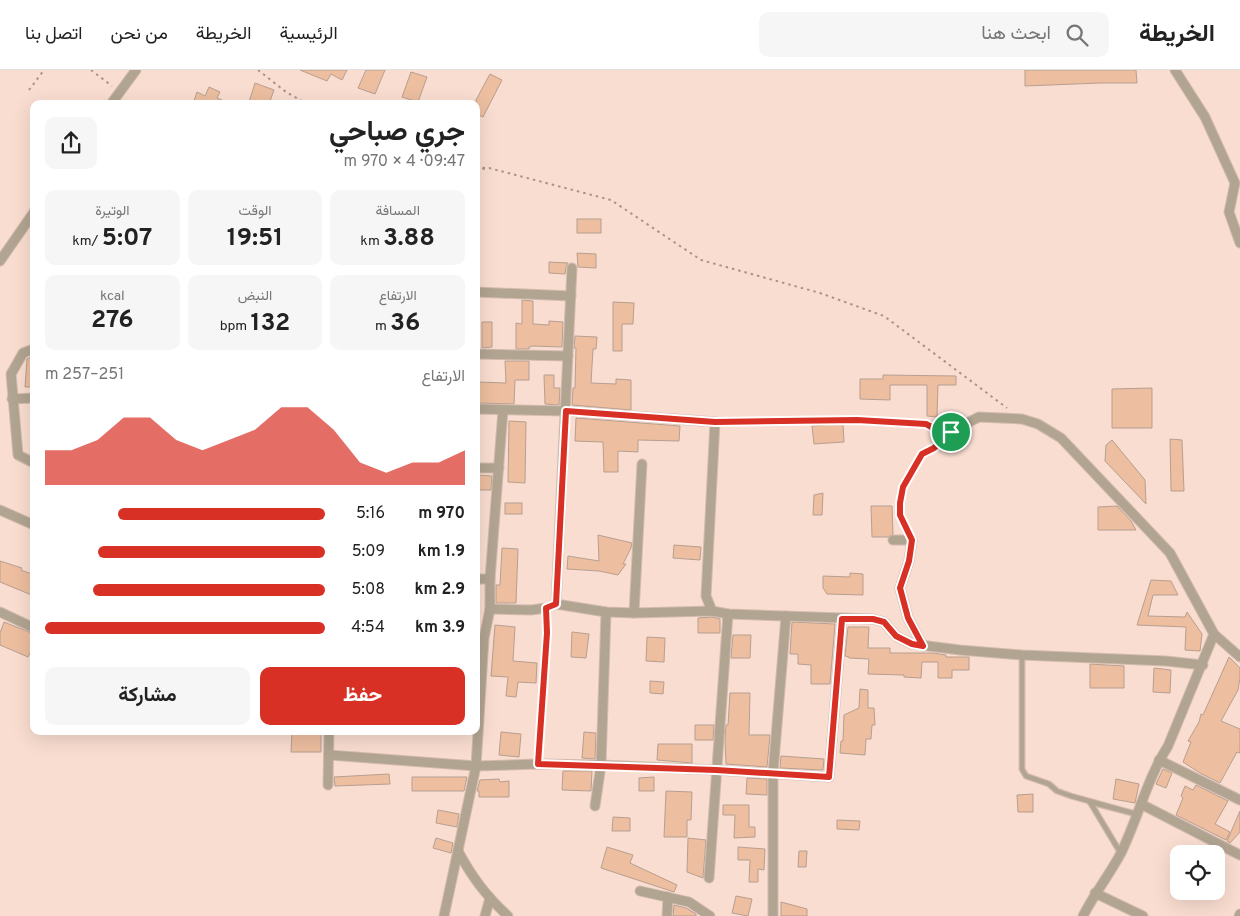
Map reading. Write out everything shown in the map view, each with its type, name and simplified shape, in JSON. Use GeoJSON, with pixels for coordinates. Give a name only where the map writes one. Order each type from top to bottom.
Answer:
{"type":"FeatureCollection","features":[{"type":"Feature","properties":{"kind":"street"},"geometry":{"type":"LineString","coordinates":[[114,100],[136,70]]}},
{"type":"Feature","properties":{"kind":"street"},"geometry":{"type":"LineString","coordinates":[[1175,70],[1205,117],[1235,183],[1229,212],[1240,243]]}},
{"type":"Feature","properties":{"kind":"street"},"geometry":{"type":"LineString","coordinates":[[0,261],[30,218]]}},
{"type":"Feature","properties":{"kind":"street"},"geometry":{"type":"LineString","coordinates":[[556,604],[572,268]]}},
{"type":"Feature","properties":{"kind":"street"},"geometry":{"type":"LineString","coordinates":[[480,292],[571,296]]}},
{"type":"Feature","properties":{"kind":"street"},"geometry":{"type":"LineString","coordinates":[[30,350],[23,353],[11,374],[18,455],[30,461]]}},
{"type":"Feature","properties":{"kind":"street"},"geometry":{"type":"LineString","coordinates":[[480,354],[568,356]]}},
{"type":"Feature","properties":{"kind":"street"},"geometry":{"type":"LineString","coordinates":[[12,399],[30,398]]}},
{"type":"Feature","properties":{"kind":"street"},"geometry":{"type":"LineString","coordinates":[[480,409],[566,411],[715,422],[706,596],[712,611]]}},
{"type":"Feature","properties":{"kind":"street"},"geometry":{"type":"LineString","coordinates":[[480,638],[490,609],[490,579],[503,410]]}},
{"type":"Feature","properties":{"kind":"street"},"geometry":{"type":"LineString","coordinates":[[951,432],[961,430],[979,417],[1022,419],[1038,424],[1061,438],[1170,552],[1214,634],[1240,658]]}},
{"type":"Feature","properties":{"kind":"street"},"geometry":{"type":"LineString","coordinates":[[634,613],[642,464]]}},
{"type":"Feature","properties":{"kind":"street"},"geometry":{"type":"LineString","coordinates":[[480,468],[500,468]]}},
{"type":"Feature","properties":{"kind":"street"},"geometry":{"type":"LineString","coordinates":[[0,510],[30,523]]}},
{"type":"Feature","properties":{"kind":"street"},"geometry":{"type":"LineString","coordinates":[[893,540],[912,540],[909,561],[900,588],[908,618],[923,646]]}},
{"type":"Feature","properties":{"kind":"street"},"geometry":{"type":"LineString","coordinates":[[480,579],[490,579]]}},
{"type":"Feature","properties":{"kind":"street"},"geometry":{"type":"LineString","coordinates":[[490,609],[546,608],[556,604],[606,612],[712,611],[728,614],[873,619],[884,622],[896,636],[912,644],[923,646],[1022,655],[1166,661],[1203,665]]}},
{"type":"Feature","properties":{"kind":"street"},"geometry":{"type":"LineString","coordinates":[[0,612],[30,626]]}},
{"type":"Feature","properties":{"kind":"street"},"geometry":{"type":"LineString","coordinates":[[596,806],[601,765],[606,612]]}},
{"type":"Feature","properties":{"kind":"street"},"geometry":{"type":"LineString","coordinates":[[709,878],[728,614]]}},
{"type":"Feature","properties":{"kind":"street"},"geometry":{"type":"LineString","coordinates":[[769,914],[773,866],[773,773],[786,616]]}},
{"type":"Feature","properties":{"kind":"street"},"geometry":{"type":"LineString","coordinates":[[329,755],[476,766],[538,764],[601,765],[829,777],[842,619]]}},
{"type":"Feature","properties":{"kind":"street"},"geometry":{"type":"LineString","coordinates":[[1083,916],[1120,853],[1159,760],[1168,746],[1203,665],[1214,634]]}},
{"type":"Feature","properties":{"kind":"street"},"geometry":{"type":"LineString","coordinates":[[328,785],[329,735]]}},
{"type":"Feature","properties":{"kind":"street"},"geometry":{"type":"LineString","coordinates":[[444,916],[476,766],[477,735]]}},
{"type":"Feature","properties":{"kind":"street"},"geometry":{"type":"LineString","coordinates":[[1159,760],[1240,800]]}},
{"type":"Feature","properties":{"kind":"street"},"geometry":{"type":"LineString","coordinates":[[1141,804],[1240,855]]}},
{"type":"Feature","properties":{"kind":"street"},"geometry":{"type":"LineString","coordinates":[[458,851],[472,877],[508,916]]}},
{"type":"Feature","properties":{"kind":"street"},"geometry":{"type":"LineString","coordinates":[[640,891],[689,902],[710,916]]}},
{"type":"Feature","properties":{"kind":"street"},"geometry":{"type":"LineString","coordinates":[[1095,893],[1143,916]]}},
{"type":"Feature","properties":{"kind":"street"},"geometry":{"type":"LineString","coordinates":[[667,916],[668,897]]}},
{"type":"Feature","properties":{"kind":"street"},"geometry":{"type":"LineString","coordinates":[[486,916],[490,898]]}},
{"type":"Feature","properties":{"kind":"lane"},"geometry":{"type":"LineString","coordinates":[[912,540],[900,515],[903,487],[922,454],[934,448],[951,432]]}},
{"type":"Feature","properties":{"kind":"lane"},"geometry":{"type":"LineString","coordinates":[[538,764],[547,633],[546,608]]}},
{"type":"Feature","properties":{"kind":"lane"},"geometry":{"type":"LineString","coordinates":[[1022,655],[1022,769],[1026,776],[1049,784],[1057,791],[1070,796],[1136,814]]}},
{"type":"Feature","properties":{"kind":"lane"},"geometry":{"type":"LineString","coordinates":[[1120,853],[1090,802],[1136,814]]}},
{"type":"Feature","properties":{"kind":"path"},"geometry":{"type":"LineString","coordinates":[[30,90],[44,70]]}},
{"type":"Feature","properties":{"kind":"path"},"geometry":{"type":"LineString","coordinates":[[91,70],[120,92]]}},
{"type":"Feature","properties":{"kind":"path"},"geometry":{"type":"LineString","coordinates":[[258,70],[286,92],[300,100]]}},
{"type":"Feature","properties":{"kind":"path"},"geometry":{"type":"LineString","coordinates":[[480,168],[489,168],[611,200],[701,260],[820,293],[884,316],[1006,408]]}},
{"type":"Feature","properties":{"kind":"path"},"geometry":{"type":"LineString","coordinates":[[715,422],[857,420],[926,424],[937,430],[951,432]]}},
{"type":"Feature","properties":{"kind":"building"},"geometry":{"type":"Polygon","coordinates":[[[300,70],[347,70],[342,80],[331,74],[327,81],[300,70]]]}},
{"type":"Feature","properties":{"kind":"building"},"geometry":{"type":"Polygon","coordinates":[[[366,70],[385,70],[375,94],[358,88],[366,70]]]}},
{"type":"Feature","properties":{"kind":"building"},"geometry":{"type":"Polygon","coordinates":[[[1025,70],[1136,70],[1137,83],[1025,86],[1025,70]]]}},
{"type":"Feature","properties":{"kind":"building"},"geometry":{"type":"Polygon","coordinates":[[[411,72],[427,77],[419,100],[402,97],[411,72]]]}},
{"type":"Feature","properties":{"kind":"building"},"geometry":{"type":"Polygon","coordinates":[[[490,74],[502,80],[483,117],[480,116],[480,100],[476,100],[490,74]]]}},
{"type":"Feature","properties":{"kind":"building"},"geometry":{"type":"Polygon","coordinates":[[[255,83],[274,90],[270,100],[250,100],[255,83]]]}},
{"type":"Feature","properties":{"kind":"building"},"geometry":{"type":"Polygon","coordinates":[[[209,87],[220,92],[217,98],[222,100],[194,100],[197,92],[205,96],[209,87]]]}},
{"type":"Feature","properties":{"kind":"building"},"geometry":{"type":"Polygon","coordinates":[[[577,219],[601,219],[601,233],[577,233],[577,219]]]}},
{"type":"Feature","properties":{"kind":"building"},"geometry":{"type":"Polygon","coordinates":[[[577,253],[596,254],[596,268],[578,267],[577,253]]]}},
{"type":"Feature","properties":{"kind":"building"},"geometry":{"type":"Polygon","coordinates":[[[549,262],[568,263],[565,274],[549,273],[549,262]]]}},
{"type":"Feature","properties":{"kind":"building"},"geometry":{"type":"Polygon","coordinates":[[[522,300],[533,301],[533,324],[549,325],[549,321],[563,322],[562,347],[533,346],[529,347],[529,349],[516,349],[516,323],[522,324],[522,300]]]}},
{"type":"Feature","properties":{"kind":"building"},"geometry":{"type":"Polygon","coordinates":[[[613,302],[634,303],[633,324],[622,324],[622,351],[613,351],[613,302]]]}},
{"type":"Feature","properties":{"kind":"building"},"geometry":{"type":"Polygon","coordinates":[[[482,322],[492,322],[492,347],[482,348],[482,322]]]}},
{"type":"Feature","properties":{"kind":"building"},"geometry":{"type":"Polygon","coordinates":[[[575,336],[597,337],[596,349],[593,349],[591,383],[616,384],[616,379],[631,380],[631,410],[572,405],[573,388],[575,388],[575,336]]]}},
{"type":"Feature","properties":{"kind":"building"},"geometry":{"type":"Polygon","coordinates":[[[30,358],[30,387],[25,387],[27,359],[30,358]]]}},
{"type":"Feature","properties":{"kind":"building"},"geometry":{"type":"Polygon","coordinates":[[[505,361],[529,361],[529,380],[515,380],[514,404],[480,403],[480,382],[506,383],[505,361]]]}},
{"type":"Feature","properties":{"kind":"building"},"geometry":{"type":"Polygon","coordinates":[[[544,375],[554,375],[554,388],[560,388],[559,405],[545,404],[544,375]]]}},
{"type":"Feature","properties":{"kind":"building"},"geometry":{"type":"Polygon","coordinates":[[[883,375],[956,376],[956,385],[938,385],[937,417],[927,416],[927,385],[890,385],[890,400],[860,399],[860,379],[883,379],[883,375]]]}},
{"type":"Feature","properties":{"kind":"building"},"geometry":{"type":"Polygon","coordinates":[[[1152,388],[1152,428],[1112,428],[1112,389],[1152,388]]]}},
{"type":"Feature","properties":{"kind":"building"},"geometry":{"type":"Polygon","coordinates":[[[576,418],[680,426],[679,441],[638,440],[638,452],[618,451],[618,472],[604,472],[603,442],[575,441],[576,418]]]}},
{"type":"Feature","properties":{"kind":"building"},"geometry":{"type":"Polygon","coordinates":[[[509,421],[526,422],[525,483],[508,482],[509,421]]]}},
{"type":"Feature","properties":{"kind":"building"},"geometry":{"type":"Polygon","coordinates":[[[843,423],[844,442],[814,444],[812,426],[843,423]]]}},
{"type":"Feature","properties":{"kind":"building"},"geometry":{"type":"Polygon","coordinates":[[[1170,439],[1182,440],[1184,491],[1171,491],[1170,439]]]}},
{"type":"Feature","properties":{"kind":"building"},"geometry":{"type":"Polygon","coordinates":[[[1112,440],[1145,480],[1146,504],[1105,461],[1106,445],[1112,440]]]}},
{"type":"Feature","properties":{"kind":"building"},"geometry":{"type":"Polygon","coordinates":[[[480,475],[492,476],[491,490],[480,490],[480,475]]]}},
{"type":"Feature","properties":{"kind":"building"},"geometry":{"type":"Polygon","coordinates":[[[823,493],[822,515],[813,515],[814,495],[823,493]]]}},
{"type":"Feature","properties":{"kind":"building"},"geometry":{"type":"Polygon","coordinates":[[[505,503],[522,503],[522,514],[505,514],[505,503]]]}},
{"type":"Feature","properties":{"kind":"building"},"geometry":{"type":"Polygon","coordinates":[[[871,506],[892,506],[893,534],[888,537],[872,537],[871,506]]]}},
{"type":"Feature","properties":{"kind":"building"},"geometry":{"type":"Polygon","coordinates":[[[1117,506],[1131,521],[1136,530],[1098,530],[1098,507],[1117,506]]]}},
{"type":"Feature","properties":{"kind":"building"},"geometry":{"type":"Polygon","coordinates":[[[598,535],[632,543],[623,564],[626,564],[618,575],[599,571],[567,569],[568,556],[599,561],[598,535]]]}},
{"type":"Feature","properties":{"kind":"building"},"geometry":{"type":"Polygon","coordinates":[[[674,545],[701,547],[700,560],[673,558],[674,545]]]}},
{"type":"Feature","properties":{"kind":"building"},"geometry":{"type":"Polygon","coordinates":[[[502,548],[518,549],[516,603],[496,603],[496,585],[500,585],[502,548]]]}},
{"type":"Feature","properties":{"kind":"building"},"geometry":{"type":"Polygon","coordinates":[[[0,561],[22,568],[21,570],[30,573],[30,594],[0,582],[0,561]]]}},
{"type":"Feature","properties":{"kind":"building"},"geometry":{"type":"Polygon","coordinates":[[[850,573],[863,574],[863,595],[827,594],[823,588],[823,576],[850,577],[850,573]]]}},
{"type":"Feature","properties":{"kind":"building"},"geometry":{"type":"Polygon","coordinates":[[[1151,580],[1171,581],[1178,595],[1153,595],[1148,616],[1185,617],[1187,612],[1202,634],[1200,651],[1185,650],[1186,627],[1137,625],[1151,580]]]}},
{"type":"Feature","properties":{"kind":"building"},"geometry":{"type":"Polygon","coordinates":[[[712,617],[720,619],[720,633],[698,633],[698,618],[712,617]]]}},
{"type":"Feature","properties":{"kind":"building"},"geometry":{"type":"Polygon","coordinates":[[[4,622],[30,632],[30,653],[28,657],[0,645],[0,633],[4,622]]]}},
{"type":"Feature","properties":{"kind":"building"},"geometry":{"type":"Polygon","coordinates":[[[792,622],[835,624],[830,684],[811,684],[811,665],[798,664],[798,654],[790,654],[792,622]]]}},
{"type":"Feature","properties":{"kind":"building"},"geometry":{"type":"Polygon","coordinates":[[[495,625],[515,627],[513,661],[537,663],[536,683],[518,682],[516,697],[506,696],[508,677],[491,676],[495,625]]]}},
{"type":"Feature","properties":{"kind":"building"},"geometry":{"type":"Polygon","coordinates":[[[848,627],[869,627],[868,648],[890,648],[890,653],[933,653],[946,655],[946,657],[969,657],[969,670],[952,670],[952,678],[938,678],[938,662],[922,662],[921,678],[904,677],[904,675],[868,674],[869,659],[845,656],[848,627]]]}},
{"type":"Feature","properties":{"kind":"building"},"geometry":{"type":"Polygon","coordinates":[[[572,632],[589,634],[586,658],[571,657],[572,632]]]}},
{"type":"Feature","properties":{"kind":"building"},"geometry":{"type":"Polygon","coordinates":[[[733,635],[751,635],[750,658],[731,658],[733,635]]]}},
{"type":"Feature","properties":{"kind":"building"},"geometry":{"type":"Polygon","coordinates":[[[647,637],[665,638],[664,662],[646,661],[647,637]]]}},
{"type":"Feature","properties":{"kind":"building"},"geometry":{"type":"Polygon","coordinates":[[[1229,657],[1240,668],[1240,678],[1238,690],[1221,721],[1240,729],[1240,753],[1237,752],[1220,783],[1183,762],[1191,742],[1188,741],[1199,722],[1201,714],[1203,715],[1229,657]]]}},
{"type":"Feature","properties":{"kind":"building"},"geometry":{"type":"Polygon","coordinates":[[[1090,664],[1124,666],[1124,688],[1090,688],[1090,664]]]}},
{"type":"Feature","properties":{"kind":"building"},"geometry":{"type":"Polygon","coordinates":[[[1154,668],[1171,670],[1170,693],[1153,692],[1154,668]]]}},
{"type":"Feature","properties":{"kind":"building"},"geometry":{"type":"Polygon","coordinates":[[[650,681],[664,682],[663,694],[650,693],[650,681]]]}},
{"type":"Feature","properties":{"kind":"building"},"geometry":{"type":"Polygon","coordinates":[[[860,689],[868,690],[868,708],[874,708],[875,725],[872,725],[871,739],[866,739],[865,755],[840,753],[841,741],[843,741],[844,715],[859,708],[860,689]]]}},
{"type":"Feature","properties":{"kind":"building"},"geometry":{"type":"Polygon","coordinates":[[[730,693],[750,693],[749,735],[770,735],[767,767],[726,764],[725,740],[730,693]]]}},
{"type":"Feature","properties":{"kind":"building"},"geometry":{"type":"Polygon","coordinates":[[[695,725],[714,725],[713,740],[695,740],[695,725]]]}},
{"type":"Feature","properties":{"kind":"building"},"geometry":{"type":"Polygon","coordinates":[[[501,732],[521,734],[519,757],[499,755],[501,732]]]}},
{"type":"Feature","properties":{"kind":"building"},"geometry":{"type":"Polygon","coordinates":[[[584,732],[596,733],[595,759],[582,758],[584,732]]]}},
{"type":"Feature","properties":{"kind":"building"},"geometry":{"type":"Polygon","coordinates":[[[292,735],[321,735],[321,752],[291,752],[292,735]]]}},
{"type":"Feature","properties":{"kind":"building"},"geometry":{"type":"Polygon","coordinates":[[[658,744],[692,744],[692,763],[657,760],[658,744]]]}},
{"type":"Feature","properties":{"kind":"building"},"geometry":{"type":"Polygon","coordinates":[[[781,756],[824,759],[823,770],[780,768],[781,756]]]}},
{"type":"Feature","properties":{"kind":"building"},"geometry":{"type":"Polygon","coordinates":[[[1163,769],[1172,773],[1166,788],[1156,784],[1163,769]]]}},
{"type":"Feature","properties":{"kind":"building"},"geometry":{"type":"Polygon","coordinates":[[[563,771],[592,771],[591,791],[562,790],[563,771]]]}},
{"type":"Feature","properties":{"kind":"building"},"geometry":{"type":"Polygon","coordinates":[[[389,774],[390,784],[335,786],[334,777],[389,774]]]}},
{"type":"Feature","properties":{"kind":"building"},"geometry":{"type":"Polygon","coordinates":[[[412,777],[467,777],[464,791],[412,791],[412,777]]]}},
{"type":"Feature","properties":{"kind":"building"},"geometry":{"type":"Polygon","coordinates":[[[654,777],[654,791],[639,791],[639,778],[654,777]]]}},
{"type":"Feature","properties":{"kind":"building"},"geometry":{"type":"Polygon","coordinates":[[[747,778],[767,779],[767,795],[746,794],[747,778]]]}},
{"type":"Feature","properties":{"kind":"building"},"geometry":{"type":"Polygon","coordinates":[[[499,779],[500,782],[509,781],[509,797],[479,797],[479,791],[477,791],[480,780],[499,779]]]}},
{"type":"Feature","properties":{"kind":"building"},"geometry":{"type":"Polygon","coordinates":[[[1116,779],[1139,784],[1135,803],[1113,799],[1116,779]]]}},
{"type":"Feature","properties":{"kind":"building"},"geometry":{"type":"Polygon","coordinates":[[[1196,785],[1228,801],[1215,824],[1230,832],[1226,840],[1176,815],[1183,798],[1181,796],[1185,786],[1193,790],[1196,785]]]}},
{"type":"Feature","properties":{"kind":"building"},"geometry":{"type":"Polygon","coordinates":[[[666,791],[692,792],[691,820],[687,820],[687,837],[664,837],[666,791]]]}},
{"type":"Feature","properties":{"kind":"building"},"geometry":{"type":"Polygon","coordinates":[[[1033,794],[1033,812],[1018,812],[1017,795],[1033,794]]]}},
{"type":"Feature","properties":{"kind":"building"},"geometry":{"type":"Polygon","coordinates":[[[723,805],[749,805],[749,827],[755,827],[755,837],[734,838],[735,815],[723,815],[723,805]]]}},
{"type":"Feature","properties":{"kind":"building"},"geometry":{"type":"Polygon","coordinates":[[[438,810],[459,814],[457,827],[436,823],[438,810]]]}},
{"type":"Feature","properties":{"kind":"building"},"geometry":{"type":"Polygon","coordinates":[[[1240,811],[1240,832],[1230,843],[1227,841],[1240,811]]]}},
{"type":"Feature","properties":{"kind":"building"},"geometry":{"type":"Polygon","coordinates":[[[613,817],[630,818],[630,831],[612,831],[613,817]]]}},
{"type":"Feature","properties":{"kind":"building"},"geometry":{"type":"Polygon","coordinates":[[[837,820],[860,821],[859,830],[837,829],[837,820]]]}},
{"type":"Feature","properties":{"kind":"building"},"geometry":{"type":"Polygon","coordinates":[[[436,838],[453,843],[451,853],[433,848],[436,838]]]}},
{"type":"Feature","properties":{"kind":"building"},"geometry":{"type":"Polygon","coordinates":[[[688,838],[706,840],[703,878],[687,872],[688,838]]]}},
{"type":"Feature","properties":{"kind":"building"},"geometry":{"type":"Polygon","coordinates":[[[607,847],[633,855],[630,863],[677,885],[674,892],[601,868],[607,847]]]}},
{"type":"Feature","properties":{"kind":"building"},"geometry":{"type":"Polygon","coordinates":[[[738,847],[765,849],[764,870],[758,869],[758,882],[749,882],[750,860],[738,860],[738,847]]]}},
{"type":"Feature","properties":{"kind":"building"},"geometry":{"type":"Polygon","coordinates":[[[799,851],[807,851],[806,867],[798,867],[799,851]]]}},
{"type":"Feature","properties":{"kind":"building"},"geometry":{"type":"Polygon","coordinates":[[[736,896],[752,899],[748,916],[732,913],[736,896]]]}},
{"type":"Feature","properties":{"kind":"building"},"geometry":{"type":"Polygon","coordinates":[[[781,902],[807,909],[807,916],[781,916],[781,902]]]}},
{"type":"Feature","properties":{"kind":"building"},"geometry":{"type":"Polygon","coordinates":[[[674,905],[686,908],[696,914],[696,916],[673,916],[674,905]]]}},
{"type":"Feature","properties":{"kind":"route"},"geometry":{"type":"LineString","coordinates":[[566,411],[715,422],[857,420],[926,424],[937,430],[951,432],[934,448],[922,454],[903,487],[900,503],[900,515],[912,540],[909,561],[900,588],[908,618],[923,646],[912,644],[896,636],[884,622],[873,619],[842,619],[829,777],[716,770],[538,764],[547,633],[546,608],[556,604],[566,411]]}}]}
